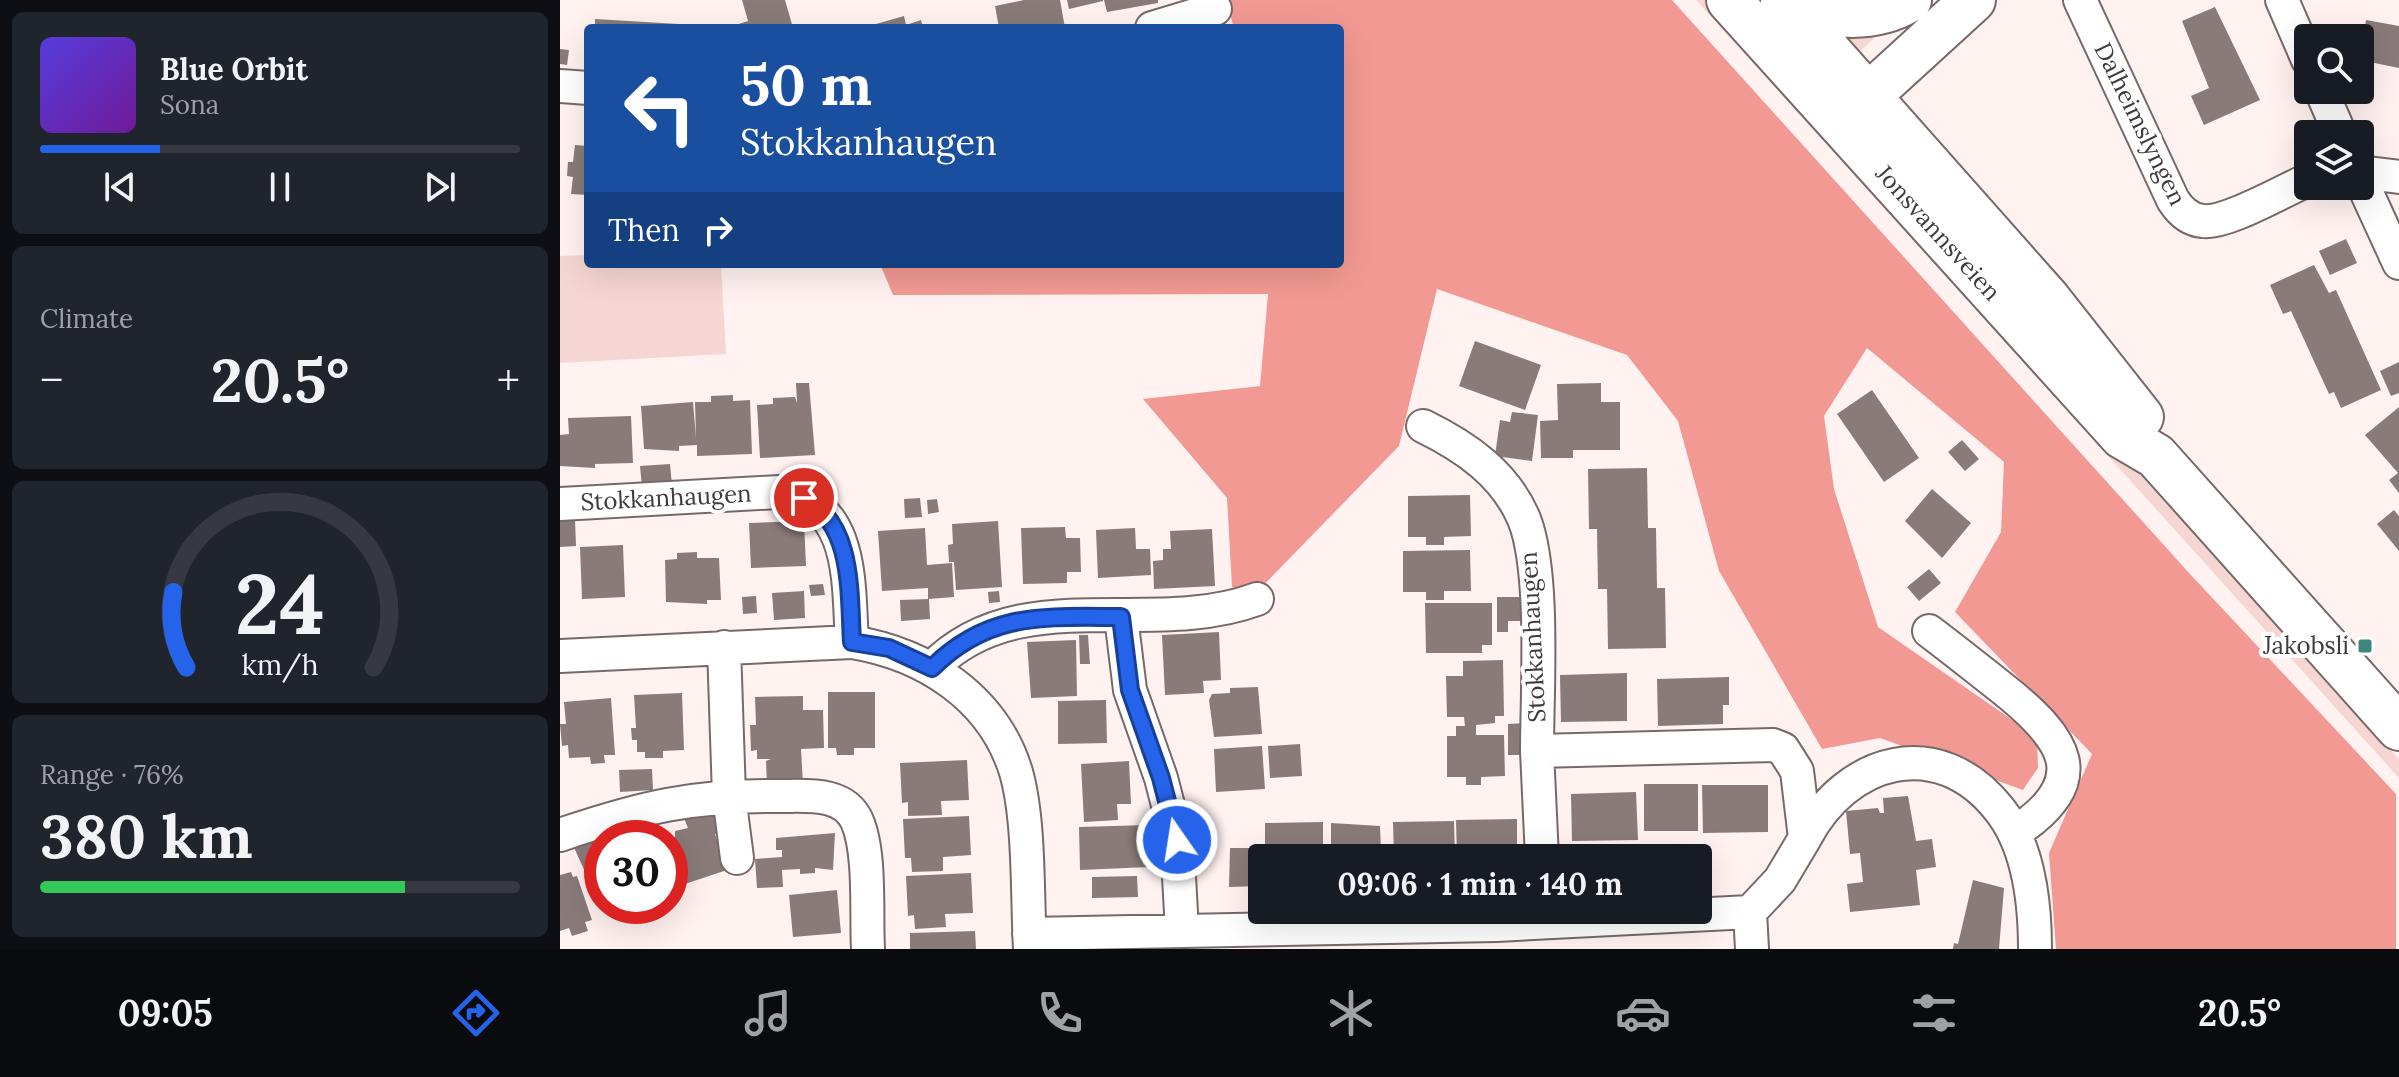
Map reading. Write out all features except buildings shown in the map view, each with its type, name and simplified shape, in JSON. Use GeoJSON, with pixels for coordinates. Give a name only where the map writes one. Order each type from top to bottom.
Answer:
{"type":"FeatureCollection","features":[{"type":"Feature","properties":{"kind":"main road","name":"Jonsvannsveien"},"geometry":{"type":"LineString","coordinates":[[1729,0],[1849,95]]}},
{"type":"Feature","properties":{"kind":"main road"},"geometry":{"type":"LineString","coordinates":[[1786,3],[1829,15],[1858,16],[1909,0]]}},
{"type":"Feature","properties":{"kind":"main road"},"geometry":{"type":"LineString","coordinates":[[1849,95],[1932,0]]}},
{"type":"Feature","properties":{"kind":"main road"},"geometry":{"type":"LineString","coordinates":[[1849,95],[1973,0]]}},
{"type":"Feature","properties":{"kind":"main road","name":"Jonsvannsveien"},"geometry":{"type":"LineString","coordinates":[[1786,3],[1849,95],[2122,436],[2156,456],[2399,728]]}},
{"type":"Feature","properties":{"kind":"street","name":"Dalheimslyngen"},"geometry":{"type":"LineString","coordinates":[[2080,0],[2173,200],[2185,215],[2200,221],[2219,219],[2294,186]]}},
{"type":"Feature","properties":{"kind":"street"},"geometry":{"type":"LineString","coordinates":[[2282,0],[2294,28]]}},
{"type":"Feature","properties":{"kind":"street"},"geometry":{"type":"LineString","coordinates":[[1165,24],[1215,9]]}},
{"type":"Feature","properties":{"kind":"street"},"geometry":{"type":"LineString","coordinates":[[560,86],[584,88]]}},
{"type":"Feature","properties":{"kind":"street"},"geometry":{"type":"LineString","coordinates":[[2374,176],[2399,177]]}},
{"type":"Feature","properties":{"kind":"street"},"geometry":{"type":"LineString","coordinates":[[2371,200],[2399,263]]}},
{"type":"Feature","properties":{"kind":"street","name":"Stokkanhaugen"},"geometry":{"type":"LineString","coordinates":[[1423,426],[1480,459],[1498,477],[1524,520],[1535,580],[1541,844]]}},
{"type":"Feature","properties":{"kind":"street","name":"Stokkanhaugen"},"geometry":{"type":"LineString","coordinates":[[560,504],[779,492],[804,498],[827,517],[843,548],[852,642]]}},
{"type":"Feature","properties":{"kind":"street"},"geometry":{"type":"LineString","coordinates":[[932,668],[971,636],[1009,621],[1211,612],[1257,599]]}},
{"type":"Feature","properties":{"kind":"street"},"geometry":{"type":"LineString","coordinates":[[1121,617],[1130,690],[1161,778],[1177,840],[1182,931]]}},
{"type":"Feature","properties":{"kind":"street"},"geometry":{"type":"LineString","coordinates":[[1929,631],[2036,715],[2061,746],[2065,761],[2058,794],[2047,809],[2014,833]]}},
{"type":"Feature","properties":{"kind":"street"},"geometry":{"type":"LineString","coordinates":[[560,656],[852,642],[889,648],[932,668],[982,711],[1001,738],[1015,771],[1021,800],[1030,941],[1182,931],[1497,937],[1528,924]]}},
{"type":"Feature","properties":{"kind":"street"},"geometry":{"type":"LineString","coordinates":[[724,647],[729,796],[737,858]]}},
{"type":"Feature","properties":{"kind":"street","name":"Stokkanhaugen"},"geometry":{"type":"LineString","coordinates":[[1537,751],[1773,745],[1783,749],[1797,771],[1805,838]]}},
{"type":"Feature","properties":{"kind":"street"},"geometry":{"type":"LineString","coordinates":[[1712,913],[1750,912],[1780,880],[1817,815],[1841,789],[1878,768],[1909,762],[1944,770],[1983,793],[1999,809],[2014,833],[2031,889],[2035,949]]}},
{"type":"Feature","properties":{"kind":"street"},"geometry":{"type":"LineString","coordinates":[[560,835],[637,810],[729,796],[832,798],[851,812],[863,846],[868,949]]}},
{"type":"Feature","properties":{"kind":"street"},"geometry":{"type":"LineString","coordinates":[[1750,912],[1752,949]]}},
{"type":"Feature","properties":{"kind":"shaded area"},"geometry":{"type":"Polygon","coordinates":[[[1226,0],[1672,0],[2190,574],[2396,794],[2396,949],[2056,949],[2049,853],[2092,754],[1955,612],[2001,532],[2004,462],[1867,348],[1824,416],[1834,489],[1878,627],[2037,737],[2038,768],[2023,790],[1880,738],[1822,749],[1719,571],[1678,421],[1627,355],[1437,289],[1399,446],[1256,593],[1232,587],[1227,498],[1143,399],[1260,386],[1268,294],[893,295],[882,268],[1344,268],[1344,24],[1233,24],[1226,0]]]}},
{"type":"Feature","properties":{"kind":"shaded area"},"geometry":{"type":"Polygon","coordinates":[[[1696,0],[1715,0],[2399,759],[2399,778],[1696,0]]]}},
{"type":"Feature","properties":{"kind":"shaded area"},"geometry":{"type":"Polygon","coordinates":[[[1826,26],[1886,27],[1854,57],[1826,26]]]}},
{"type":"Feature","properties":{"kind":"shaded area"},"geometry":{"type":"Polygon","coordinates":[[[584,255],[584,268],[721,268],[726,354],[560,363],[560,256],[584,255]]]}},
{"type":"Feature","properties":{"kind":"place","name":"Jakobsli"},"geometry":{"type":"Point","coordinates":[2365,646]}},
{"type":"Feature","properties":{"kind":"route"},"geometry":{"type":"LineString","coordinates":[[804,498],[817,504],[837,532],[843,548],[852,642],[889,648],[932,668],[944,655],[971,636],[1009,621],[1121,617],[1130,690],[1161,778],[1177,840]]}}]}
